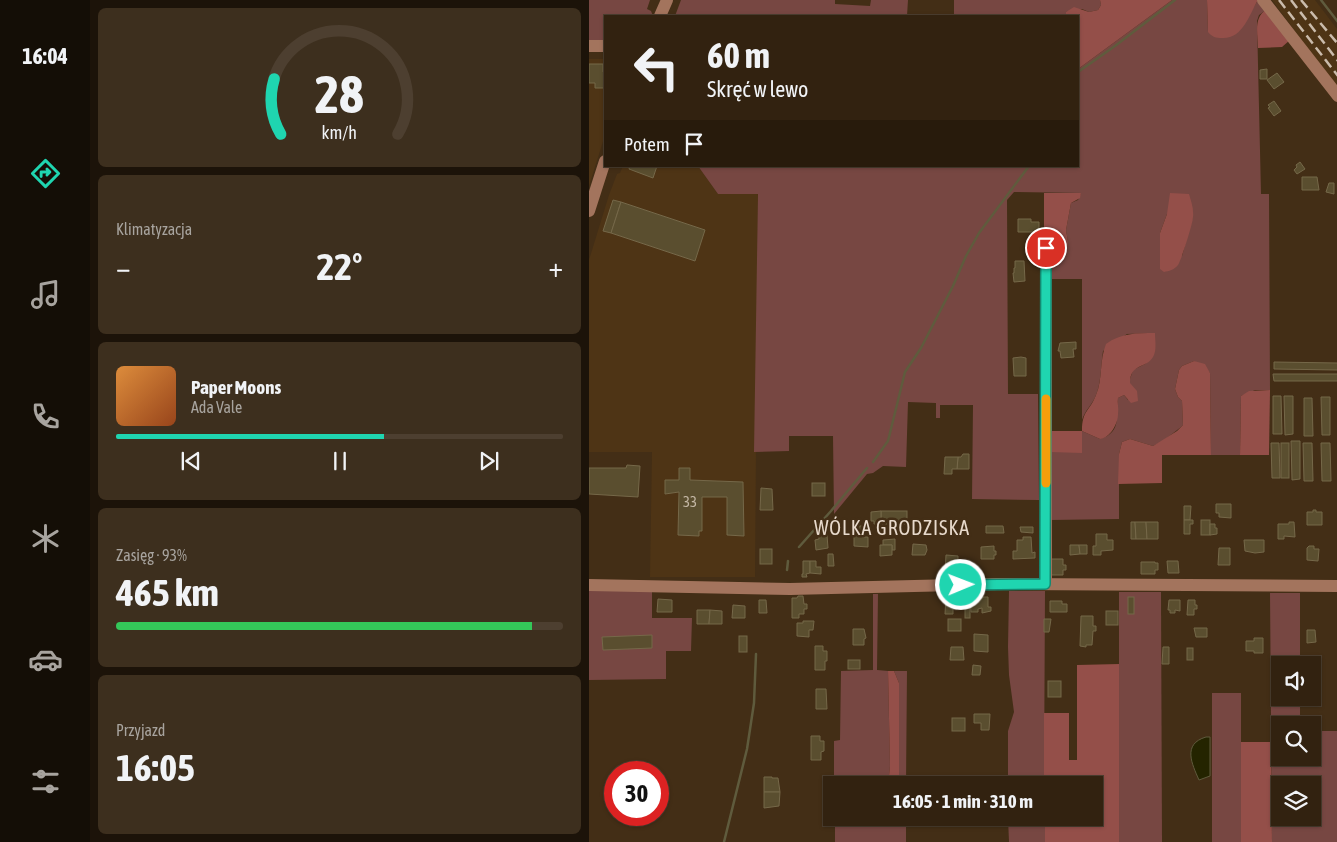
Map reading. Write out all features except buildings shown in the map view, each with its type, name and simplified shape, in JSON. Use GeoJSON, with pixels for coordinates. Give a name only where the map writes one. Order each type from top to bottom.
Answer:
{"type":"FeatureCollection","features":[{"type":"Feature","properties":{"kind":"street"},"geometry":{"type":"LineString","coordinates":[[660,15],[667,0]]}},
{"type":"Feature","properties":{"kind":"street"},"geometry":{"type":"LineString","coordinates":[[1263,0],[1337,96]]}},
{"type":"Feature","properties":{"kind":"street"},"geometry":{"type":"LineString","coordinates":[[589,46],[604,46]]}},
{"type":"Feature","properties":{"kind":"street"},"geometry":{"type":"LineString","coordinates":[[589,211],[604,164]]}},
{"type":"Feature","properties":{"kind":"street"},"geometry":{"type":"LineString","coordinates":[[1045,584],[1046,248]]}},
{"type":"Feature","properties":{"kind":"street"},"geometry":{"type":"LineString","coordinates":[[589,585],[790,588],[1045,584],[1337,586]]}},
{"type":"Feature","properties":{"kind":"shaded area"},"geometry":{"type":"Polygon","coordinates":[[[589,0],[650,0],[647,9],[651,11],[653,15],[604,15],[604,40],[589,40],[589,0]]]}},
{"type":"Feature","properties":{"kind":"shaded area"},"geometry":{"type":"Polygon","coordinates":[[[681,0],[835,0],[835,4],[870,6],[871,0],[908,0],[907,15],[675,15],[681,0]]]}},
{"type":"Feature","properties":{"kind":"shaded area"},"geometry":{"type":"Polygon","coordinates":[[[954,0],[1100,0],[1101,5],[1098,10],[1089,12],[1082,9],[1066,12],[1066,15],[954,15],[954,0]]]}},
{"type":"Feature","properties":{"kind":"shaded area"},"geometry":{"type":"Polygon","coordinates":[[[1100,0],[1172,0],[1079,68],[1079,15],[1066,15],[1066,12],[1074,7],[1089,12],[1098,10],[1101,5],[1100,0]]]}},
{"type":"Feature","properties":{"kind":"shaded area"},"geometry":{"type":"Polygon","coordinates":[[[1172,0],[1207,0],[1208,32],[1247,18],[1258,0],[1266,10],[1259,15],[1257,21],[1261,194],[1269,194],[1270,390],[1255,390],[1241,396],[1240,455],[1211,455],[1210,373],[1194,361],[1182,366],[1179,370],[1175,389],[1182,401],[1183,425],[1163,441],[1153,446],[1130,439],[1122,442],[1119,454],[1119,519],[1050,520],[1050,452],[1082,431],[1100,439],[1112,432],[1117,422],[1118,398],[1124,395],[1128,400],[1133,370],[1145,364],[1155,350],[1155,333],[1127,334],[1103,351],[1098,390],[1082,420],[1082,279],[1050,279],[1049,243],[1068,242],[1066,230],[1071,203],[1078,200],[1081,193],[1014,192],[1007,200],[1008,394],[1038,394],[1039,500],[972,499],[973,405],[940,405],[940,418],[936,418],[936,403],[908,402],[906,467],[883,466],[873,473],[867,474],[834,514],[833,436],[789,436],[789,451],[754,452],[758,194],[718,194],[699,167],[1079,167],[1079,68],[1172,0]],[[1167,214],[1160,233],[1182,256],[1193,216],[1167,214]]]}},
{"type":"Feature","properties":{"kind":"shaded area"},"geometry":{"type":"Polygon","coordinates":[[[1207,0],[1258,0],[1245,25],[1235,35],[1222,38],[1214,37],[1208,32],[1207,0]]]}},
{"type":"Feature","properties":{"kind":"shaded area"},"geometry":{"type":"Polygon","coordinates":[[[1272,0],[1315,0],[1337,29],[1337,88],[1272,0]]]}},
{"type":"Feature","properties":{"kind":"shaded area"},"geometry":{"type":"Polygon","coordinates":[[[1266,10],[1290,40],[1282,47],[1258,48],[1257,32],[1259,17],[1266,10]]]}},
{"type":"Feature","properties":{"kind":"shaded area"},"geometry":{"type":"Polygon","coordinates":[[[589,59],[604,59],[604,138],[589,186],[589,59]]]}},
{"type":"Feature","properties":{"kind":"shaded area"},"geometry":{"type":"Polygon","coordinates":[[[623,167],[699,167],[718,194],[758,193],[755,577],[650,577],[652,452],[589,452],[589,260],[609,195],[617,174],[620,173],[623,167]]]}},
{"type":"Feature","properties":{"kind":"shaded area"},"geometry":{"type":"Polygon","coordinates":[[[1044,193],[1081,193],[1080,198],[1071,203],[1066,230],[1068,242],[1067,247],[1063,250],[1058,249],[1055,244],[1044,244],[1044,193]]]}},
{"type":"Feature","properties":{"kind":"shaded area"},"geometry":{"type":"Polygon","coordinates":[[[1170,193],[1189,194],[1193,208],[1193,217],[1187,242],[1178,265],[1170,271],[1164,272],[1160,269],[1160,233],[1167,214],[1170,193]]]}},
{"type":"Feature","properties":{"kind":"shaded area"},"geometry":{"type":"Polygon","coordinates":[[[1155,333],[1153,357],[1150,361],[1135,369],[1131,377],[1130,383],[1137,391],[1138,401],[1131,403],[1124,395],[1118,398],[1117,422],[1113,430],[1104,438],[1100,439],[1082,431],[1083,419],[1098,389],[1102,357],[1106,344],[1123,336],[1155,333]]]}},
{"type":"Feature","properties":{"kind":"shaded area"},"geometry":{"type":"Polygon","coordinates":[[[1194,361],[1205,364],[1210,373],[1211,455],[1162,455],[1162,483],[1118,484],[1119,454],[1122,442],[1130,439],[1153,446],[1183,425],[1182,401],[1175,389],[1179,370],[1182,366],[1194,361]]]}},
{"type":"Feature","properties":{"kind":"shaded area"},"geometry":{"type":"Polygon","coordinates":[[[1270,390],[1269,455],[1240,455],[1241,396],[1249,391],[1270,390]]]}},
{"type":"Feature","properties":{"kind":"shaded area"},"geometry":{"type":"Polygon","coordinates":[[[1050,431],[1082,431],[1082,453],[1050,452],[1050,431]]]}},
{"type":"Feature","properties":{"kind":"shaded area"},"geometry":{"type":"Polygon","coordinates":[[[589,590],[652,591],[652,618],[692,618],[691,651],[666,651],[666,679],[589,680],[589,590]]]}},
{"type":"Feature","properties":{"kind":"shaded area"},"geometry":{"type":"Polygon","coordinates":[[[1009,591],[1045,591],[1044,776],[1008,776],[1008,731],[1014,712],[1009,675],[1009,591]]]}},
{"type":"Feature","properties":{"kind":"shaded area"},"geometry":{"type":"Polygon","coordinates":[[[1119,592],[1161,592],[1162,842],[1119,842],[1119,592]]]}},
{"type":"Feature","properties":{"kind":"shaded area"},"geometry":{"type":"Polygon","coordinates":[[[1270,593],[1300,593],[1300,656],[1271,656],[1271,706],[1300,706],[1300,716],[1271,718],[1270,593]]]}},
{"type":"Feature","properties":{"kind":"shaded area"},"geometry":{"type":"Polygon","coordinates":[[[873,594],[878,594],[877,670],[888,671],[889,776],[834,776],[834,741],[840,740],[841,671],[873,670],[873,594]]]}},
{"type":"Feature","properties":{"kind":"shaded area"},"geometry":{"type":"Polygon","coordinates":[[[1119,664],[1119,842],[1045,842],[1045,826],[1103,826],[1103,776],[1044,776],[1044,713],[1069,713],[1069,760],[1077,760],[1077,665],[1119,664]]]}},
{"type":"Feature","properties":{"kind":"shaded area"},"geometry":{"type":"Polygon","coordinates":[[[888,671],[894,671],[899,683],[899,776],[889,776],[888,671]]]}},
{"type":"Feature","properties":{"kind":"shaded area"},"geometry":{"type":"Polygon","coordinates":[[[894,671],[907,671],[906,776],[899,776],[899,683],[894,671]]]}},
{"type":"Feature","properties":{"kind":"shaded area"},"geometry":{"type":"Polygon","coordinates":[[[1212,693],[1241,693],[1241,842],[1212,842],[1212,693]]]}},
{"type":"Feature","properties":{"kind":"shaded area"},"geometry":{"type":"Polygon","coordinates":[[[1321,731],[1337,731],[1337,842],[1272,842],[1272,826],[1321,826],[1321,776],[1271,776],[1271,766],[1321,766],[1321,731]]]}},
{"type":"Feature","properties":{"kind":"shaded area"},"geometry":{"type":"Polygon","coordinates":[[[1210,737],[1210,776],[1199,780],[1192,761],[1191,749],[1199,740],[1210,737]]]}},
{"type":"Feature","properties":{"kind":"shaded area"},"geometry":{"type":"Polygon","coordinates":[[[1241,742],[1271,742],[1272,842],[1241,842],[1241,742]]]}},
{"type":"Feature","properties":{"kind":"shaded area"},"geometry":{"type":"Polygon","coordinates":[[[835,826],[906,826],[906,842],[835,842],[835,826]]]}},
{"type":"Feature","properties":{"kind":"shaded area"},"geometry":{"type":"Polygon","coordinates":[[[1008,826],[1045,826],[1045,842],[1009,842],[1008,826]]]}},
{"type":"Feature","properties":{"kind":"waterway"},"geometry":{"type":"LineString","coordinates":[[1079,71],[1175,0]]}},
{"type":"Feature","properties":{"kind":"waterway"},"geometry":{"type":"LineString","coordinates":[[1321,0],[1338,22]]}},
{"type":"Feature","properties":{"kind":"waterway"},"geometry":{"type":"LineString","coordinates":[[873,462],[888,441],[905,372],[921,348],[953,286],[966,256],[979,233],[1028,167]]}},
{"type":"Feature","properties":{"kind":"waterway"},"geometry":{"type":"LineString","coordinates":[[799,547],[867,468]]}},
{"type":"Feature","properties":{"kind":"waterway"},"geometry":{"type":"LineString","coordinates":[[787,570],[788,561]]}},
{"type":"Feature","properties":{"kind":"waterway"},"geometry":{"type":"LineString","coordinates":[[724,842],[747,749],[754,703],[756,654]]}},
{"type":"Feature","properties":{"kind":"railway"},"geometry":{"type":"LineString","coordinates":[[1279,0],[1338,76]]}},
{"type":"Feature","properties":{"kind":"railway"},"geometry":{"type":"LineString","coordinates":[[1291,0],[1338,61]]}},
{"type":"Feature","properties":{"kind":"railway"},"geometry":{"type":"LineString","coordinates":[[1301,0],[1338,44]]}},
{"type":"Feature","properties":{"kind":"slow traffic"},"geometry":{"type":"LineString","coordinates":[[1046,399],[1046,483]]}},
{"type":"Feature","properties":{"kind":"district","name":"WÓLKA GRODZISKA"},"geometry":{"type":"Point","coordinates":[892,527]}},
{"type":"Feature","properties":{"kind":"route"},"geometry":{"type":"LineString","coordinates":[[961,585],[1045,584],[1046,248]]}}]}
